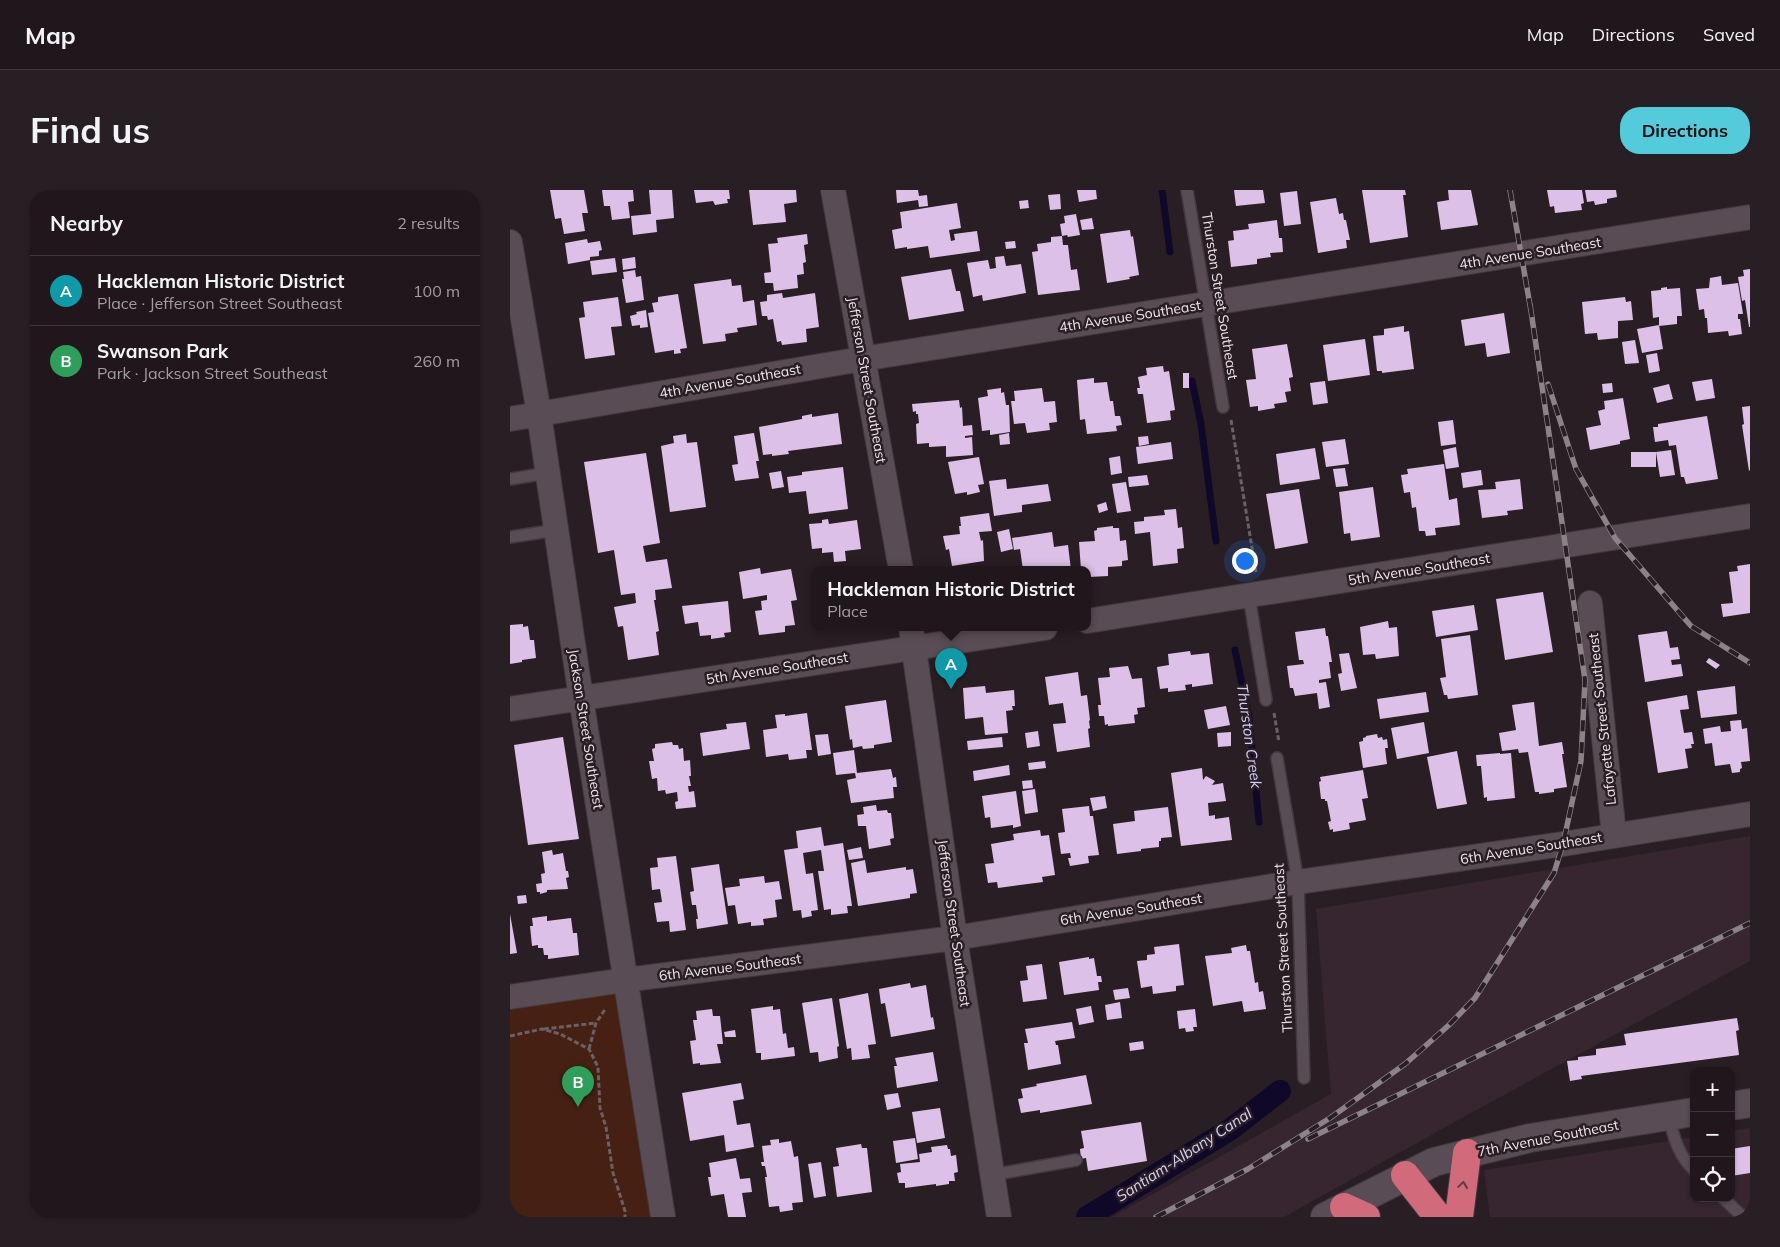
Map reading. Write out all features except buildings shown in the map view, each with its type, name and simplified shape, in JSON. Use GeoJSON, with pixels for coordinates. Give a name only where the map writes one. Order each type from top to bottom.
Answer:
{"type":"FeatureCollection","features":[{"type":"Feature","properties":{"kind":"highway"},"geometry":{"type":"LineString","coordinates":[[1459,1217],[1468,1153]]}},
{"type":"Feature","properties":{"kind":"highway"},"geometry":{"type":"LineString","coordinates":[[1405,1176],[1438,1217]]}},
{"type":"Feature","properties":{"kind":"street","name":"Jefferson Street Southeast"},"geometry":{"type":"LineString","coordinates":[[834,190],[862,359],[900,566]]}},
{"type":"Feature","properties":{"kind":"street","name":"4th Avenue Southeast"},"geometry":{"type":"LineString","coordinates":[[510,419],[862,359],[1750,217]]}},
{"type":"Feature","properties":{"kind":"street","name":"Jackson Street Southeast"},"geometry":{"type":"LineString","coordinates":[[510,242],[539,414],[662,1217]]}},
{"type":"Feature","properties":{"kind":"street","name":"5th Avenue Southeast"},"geometry":{"type":"LineString","coordinates":[[1091,620],[1750,516]]}},
{"type":"Feature","properties":{"kind":"street","name":"Lafayette Street Southeast"},"geometry":{"type":"LineString","coordinates":[[1590,603],[1614,835]]}},
{"type":"Feature","properties":{"kind":"street","name":"5th Avenue Southeast"},"geometry":{"type":"LineString","coordinates":[[510,710],[913,638],[1005,631]]}},
{"type":"Feature","properties":{"kind":"street","name":"Jefferson Street Southeast"},"geometry":{"type":"LineString","coordinates":[[913,638],[998,1217]]}},
{"type":"Feature","properties":{"kind":"street","name":"6th Avenue Southeast"},"geometry":{"type":"LineString","coordinates":[[510,997],[625,980],[956,938],[1298,882],[1750,814]]}},
{"type":"Feature","properties":{"kind":"street"},"geometry":{"type":"LineString","coordinates":[[1735,1105],[1750,1103]]}},
{"type":"Feature","properties":{"kind":"street","name":"7th Avenue Southeast"},"geometry":{"type":"LineString","coordinates":[[1405,1176],[1434,1162],[1530,1138],[1681,1114]]}},
{"type":"Feature","properties":{"kind":"street"},"geometry":{"type":"LineString","coordinates":[[1345,1214],[1405,1176]]}},
{"type":"Feature","properties":{"kind":"lane","name":"Thurston Street Southeast"},"geometry":{"type":"LineString","coordinates":[[1187,190],[1223,407]]}},
{"type":"Feature","properties":{"kind":"lane"},"geometry":{"type":"LineString","coordinates":[[510,479],[548,473]]}},
{"type":"Feature","properties":{"kind":"lane"},"geometry":{"type":"LineString","coordinates":[[510,537],[556,530]]}},
{"type":"Feature","properties":{"kind":"lane"},"geometry":{"type":"LineString","coordinates":[[1254,595],[1266,700]]}},
{"type":"Feature","properties":{"kind":"lane","name":"Thurston Street Southeast"},"geometry":{"type":"LineString","coordinates":[[1277,758],[1298,882],[1304,1078]]}},
{"type":"Feature","properties":{"kind":"lane"},"geometry":{"type":"LineString","coordinates":[[1681,1114],[1672,1134],[1684,1160],[1690,1166]]}},
{"type":"Feature","properties":{"kind":"lane"},"geometry":{"type":"LineString","coordinates":[[992,1176],[1076,1160]]}},
{"type":"Feature","properties":{"kind":"lane"},"geometry":{"type":"LineString","coordinates":[[1727,1202],[1743,1217]]}},
{"type":"Feature","properties":{"kind":"path"},"geometry":{"type":"LineString","coordinates":[[1223,407],[1230,418],[1254,595]]}},
{"type":"Feature","properties":{"kind":"path"},"geometry":{"type":"LineString","coordinates":[[1266,700],[1273,710],[1275,719],[1280,747],[1277,758]]}},
{"type":"Feature","properties":{"kind":"path"},"geometry":{"type":"LineString","coordinates":[[510,1036],[542,1029],[596,1023],[589,1049]]}},
{"type":"Feature","properties":{"kind":"path"},"geometry":{"type":"LineString","coordinates":[[542,1029],[560,1034],[589,1049],[598,1067],[600,1108],[606,1126],[613,1173],[625,1211],[625,1217]]}},
{"type":"Feature","properties":{"kind":"shaded area"},"geometry":{"type":"Polygon","coordinates":[[[1750,836],[1750,961],[1284,1217],[1112,1217],[1331,1094],[1316,909],[1750,836]]]}},
{"type":"Feature","properties":{"kind":"shaded area"},"geometry":{"type":"Polygon","coordinates":[[[625,980],[665,1217],[510,1217],[510,997],[625,980]]]}},
{"type":"Feature","properties":{"kind":"shaded area"},"geometry":{"type":"Polygon","coordinates":[[[1750,1128],[1750,1217],[1490,1217],[1484,1170],[1690,1138],[1690,1202],[1735,1202],[1735,1130],[1750,1128]]]}},
{"type":"Feature","properties":{"kind":"waterway","name":"Thurston Creek"},"geometry":{"type":"LineString","coordinates":[[1162,190],[1170,252]]}},
{"type":"Feature","properties":{"kind":"waterway","name":"Thurston Creek"},"geometry":{"type":"LineString","coordinates":[[1192,381],[1201,424],[1216,541]]}},
{"type":"Feature","properties":{"kind":"waterway","name":"Thurston Creek"},"geometry":{"type":"LineString","coordinates":[[1235,650],[1249,718],[1259,822]]}},
{"type":"Feature","properties":{"kind":"waterway","name":"Santiam-Albany Canal"},"geometry":{"type":"LineString","coordinates":[[1087,1217],[1231,1129],[1280,1091]]}},
{"type":"Feature","properties":{"kind":"railway"},"geometry":{"type":"LineString","coordinates":[[1510,190],[1531,311]]}},
{"type":"Feature","properties":{"kind":"railway"},"geometry":{"type":"LineString","coordinates":[[1156,1217],[1248,1169],[1330,1118],[1405,1064],[1449,1025],[1475,998],[1554,873],[1563,844],[1581,761],[1585,680],[1530,304]]}},
{"type":"Feature","properties":{"kind":"railway"},"geometry":{"type":"LineString","coordinates":[[1548,384],[1576,469],[1615,538],[1691,626],[1750,663]]}},
{"type":"Feature","properties":{"kind":"railway"},"geometry":{"type":"LineString","coordinates":[[1308,1139],[1750,923]]}},
{"type":"Feature","properties":{"kind":"place","name":"Hackleman Historic District"},"geometry":{"type":"Point","coordinates":[951,689]}},
{"type":"Feature","properties":{"kind":"place","name":"Swanson Park"},"geometry":{"type":"Point","coordinates":[578,1107]}}]}
